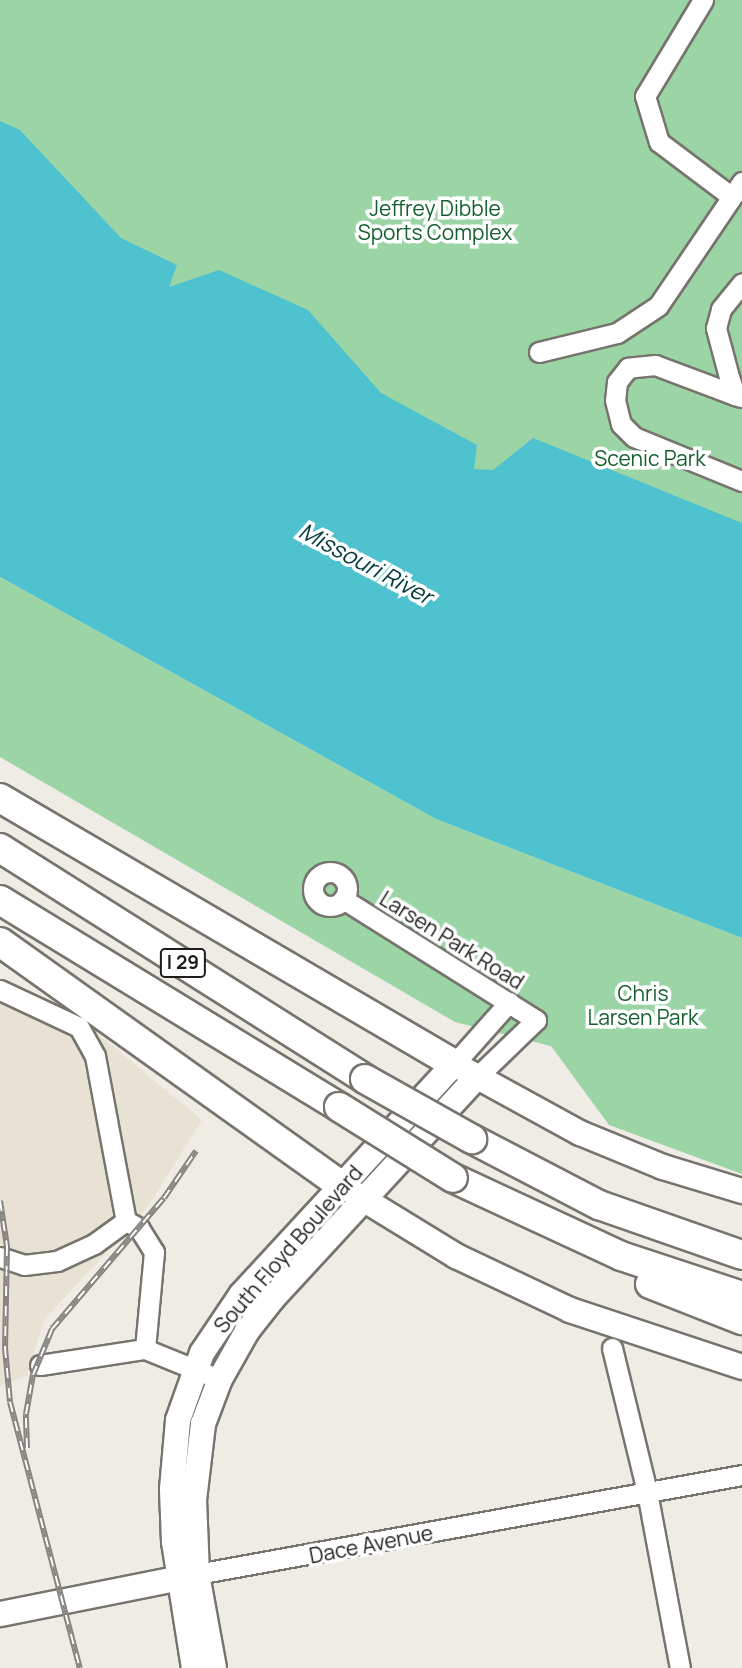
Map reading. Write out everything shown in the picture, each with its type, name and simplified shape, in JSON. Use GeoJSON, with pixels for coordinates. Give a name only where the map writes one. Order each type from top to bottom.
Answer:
{"type":"FeatureCollection","features":[{"type":"Feature","properties":{"kind":"highway"},"geometry":{"type":"LineString","coordinates":[[0,798],[465,1071]]}},
{"type":"Feature","properties":{"kind":"highway","name":"I 29"},"geometry":{"type":"LineString","coordinates":[[0,848],[365,1079],[472,1139],[599,1205],[742,1255]]}},
{"type":"Feature","properties":{"kind":"highway","name":"I 29"},"geometry":{"type":"LineString","coordinates":[[0,900],[453,1178],[652,1269],[742,1296]]}},
{"type":"Feature","properties":{"kind":"highway"},"geometry":{"type":"LineString","coordinates":[[0,942],[341,1185]]}},
{"type":"Feature","properties":{"kind":"highway"},"geometry":{"type":"LineString","coordinates":[[571,1234],[610,1267],[742,1320]]}},
{"type":"Feature","properties":{"kind":"main road","name":"South Floyd Boulevard"},"geometry":{"type":"LineString","coordinates":[[214,1668],[172,1520],[178,1420],[195,1369],[217,1327],[242,1295],[341,1185],[465,1071]]}},
{"type":"Feature","properties":{"kind":"main road","name":"South Floyd Boulevard"},"geometry":{"type":"LineString","coordinates":[[194,1668],[188,1576],[196,1460],[202,1424],[220,1379],[247,1331],[273,1298],[366,1202],[465,1071]]}},
{"type":"Feature","properties":{"kind":"main road"},"geometry":{"type":"LineString","coordinates":[[465,1071],[580,1133],[663,1167],[742,1191]]}},
{"type":"Feature","properties":{"kind":"main road"},"geometry":{"type":"LineString","coordinates":[[341,1185],[456,1256],[570,1310],[742,1367]]}},
{"type":"Feature","properties":{"kind":"main road","name":"Dace Avenue"},"geometry":{"type":"LineString","coordinates":[[0,1614],[188,1576]]}},
{"type":"Feature","properties":{"kind":"street"},"geometry":{"type":"LineString","coordinates":[[539,352],[639,323],[658,306],[737,189],[659,142],[645,96],[703,0]]}},
{"type":"Feature","properties":{"kind":"street"},"geometry":{"type":"LineString","coordinates":[[739,396],[716,328],[721,309],[742,283]]}},
{"type":"Feature","properties":{"kind":"street"},"geometry":{"type":"LineString","coordinates":[[739,396],[654,365],[628,368],[617,382],[615,400],[621,424],[634,437],[742,481]]}},
{"type":"Feature","properties":{"kind":"street","name":"Larsen Park Road"},"geometry":{"type":"LineString","coordinates":[[343,899],[536,1020]]}},
{"type":"Feature","properties":{"kind":"street"},"geometry":{"type":"LineString","coordinates":[[0,990],[79,1027],[95,1056],[126,1221]]}},
{"type":"Feature","properties":{"kind":"street","name":"South Floyd Boulevard"},"geometry":{"type":"LineString","coordinates":[[465,1071],[509,1002]]}},
{"type":"Feature","properties":{"kind":"street","name":"South Floyd Boulevard"},"geometry":{"type":"LineString","coordinates":[[465,1071],[536,1020]]}},
{"type":"Feature","properties":{"kind":"street"},"geometry":{"type":"LineString","coordinates":[[0,1258],[24,1265],[57,1261],[108,1236],[126,1221]]}},
{"type":"Feature","properties":{"kind":"street"},"geometry":{"type":"LineString","coordinates":[[126,1221],[139,1228],[154,1252],[145,1349]]}},
{"type":"Feature","properties":{"kind":"street"},"geometry":{"type":"LineString","coordinates":[[612,1348],[647,1492],[680,1668]]}},
{"type":"Feature","properties":{"kind":"street"},"geometry":{"type":"LineString","coordinates":[[40,1365],[145,1349],[220,1379]]}},
{"type":"Feature","properties":{"kind":"street","name":"Dace Avenue"},"geometry":{"type":"LineString","coordinates":[[188,1576],[742,1475]]}},
{"type":"Feature","properties":{"kind":"shaded area"},"geometry":{"type":"Polygon","coordinates":[[[0,980],[66,1008],[202,1120],[147,1208],[44,1320],[27,1376],[0,1385],[0,980]]]}},
{"type":"Feature","properties":{"kind":"green space","name":"Jeffrey Dibble Sports Complex"},"geometry":{"type":"Polygon","coordinates":[[[0,0],[742,0],[742,601],[511,497],[0,225],[0,0]]]}},
{"type":"Feature","properties":{"kind":"green space","name":"Chris Larsen Park"},"geometry":{"type":"Polygon","coordinates":[[[0,577],[436,819],[742,938],[742,1174],[609,1125],[551,1046],[455,1022],[0,757],[0,577]]]}},
{"type":"Feature","properties":{"kind":"water","name":"Missouri River"},"geometry":{"type":"Polygon","coordinates":[[[0,121],[20,130],[121,238],[177,265],[169,287],[219,270],[308,310],[381,393],[477,445],[474,469],[493,470],[533,438],[742,523],[742,938],[436,819],[0,577],[0,121]]]}},
{"type":"Feature","properties":{"kind":"railway"},"geometry":{"type":"LineString","coordinates":[[27,1448],[26,1414],[33,1375],[52,1329],[164,1198],[196,1151]]}},
{"type":"Feature","properties":{"kind":"railway"},"geometry":{"type":"LineString","coordinates":[[0,1201],[7,1246],[5,1348],[10,1402],[80,1668]]}},
{"type":"Feature","properties":{"kind":"park label","name":"Scenic Park"},"geometry":{"type":"Point","coordinates":[650,458]}}]}
